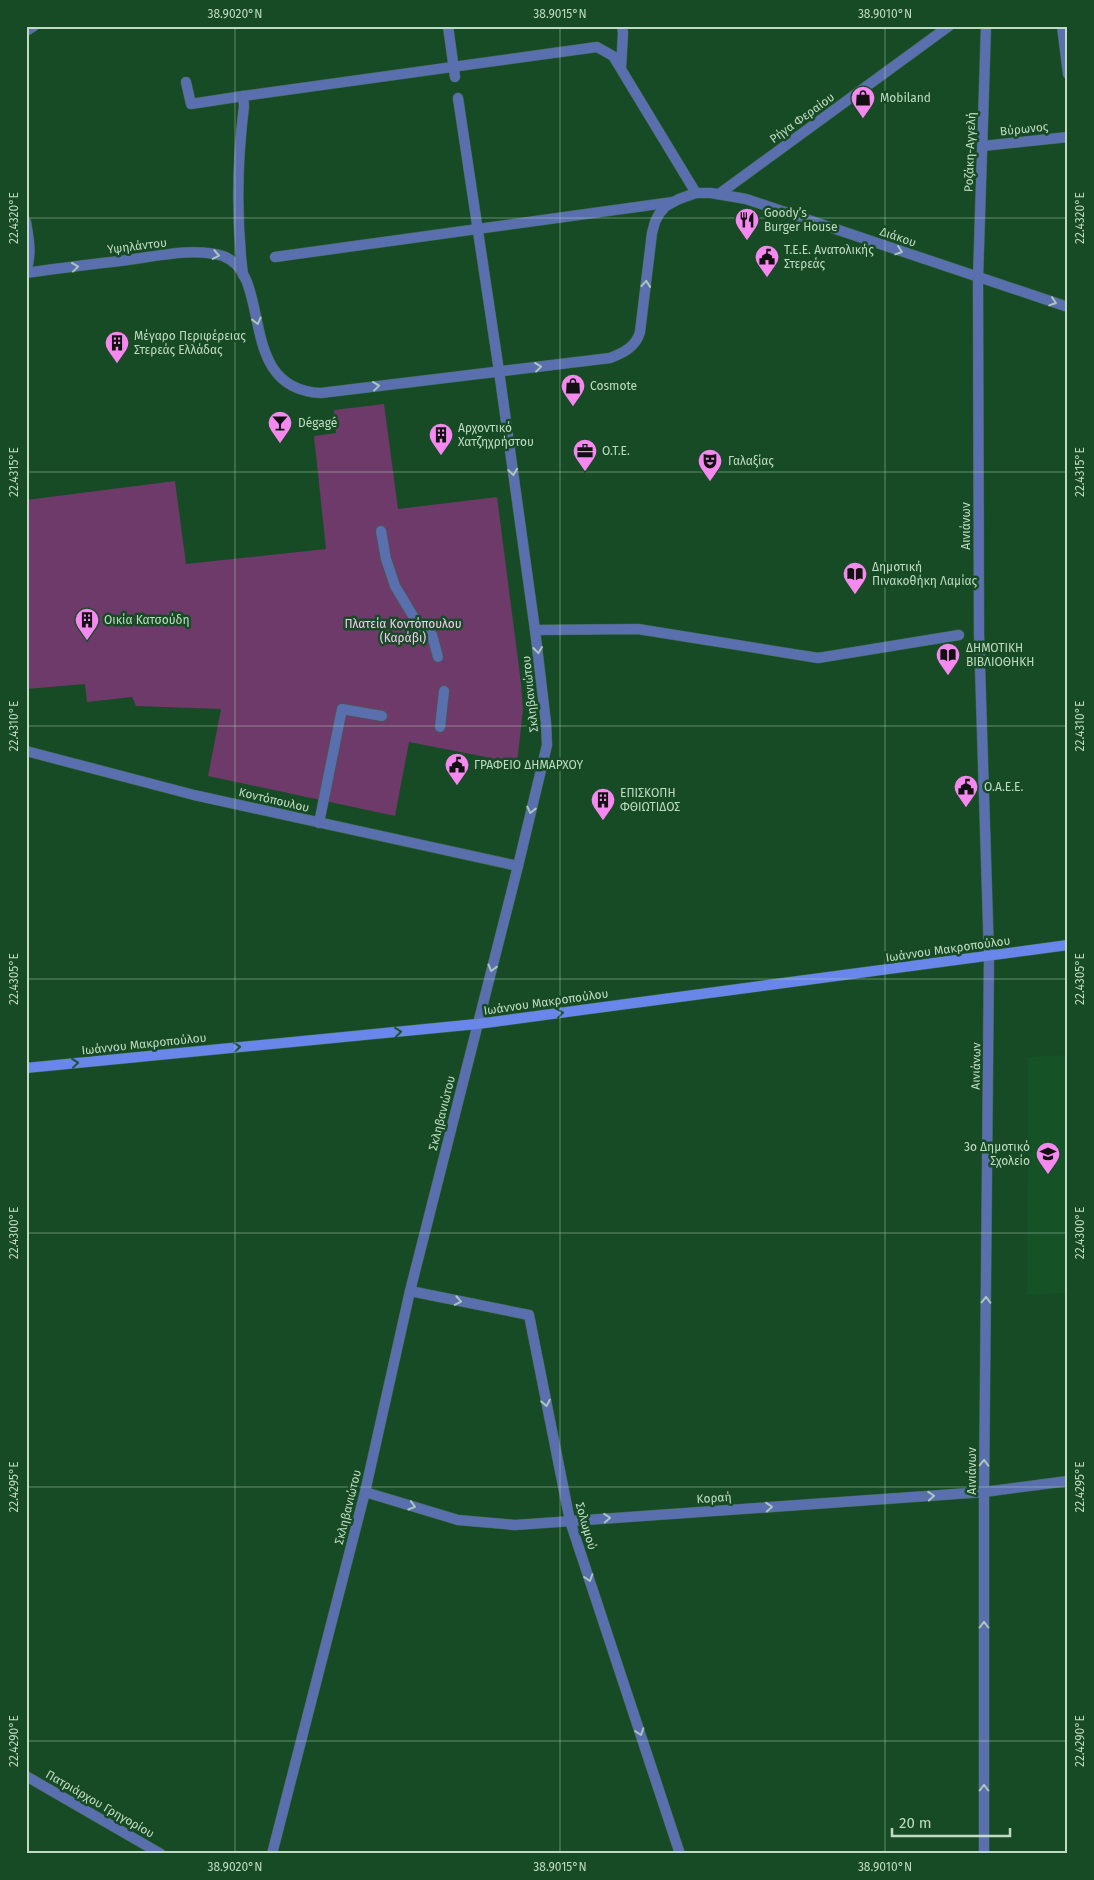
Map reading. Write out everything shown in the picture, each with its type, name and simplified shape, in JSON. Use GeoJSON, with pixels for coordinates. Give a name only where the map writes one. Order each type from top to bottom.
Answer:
{"type":"FeatureCollection","features":[{"type":"Feature","properties":{"kind":"main road","name":"Ιωάννου Μακροπούλου"},"geometry":{"type":"LineString","coordinates":[[26,1068],[477,1024],[1068,945]]}},
{"type":"Feature","properties":{"kind":"street"},"geometry":{"type":"LineString","coordinates":[[26,31],[34,26]]}},
{"type":"Feature","properties":{"kind":"street"},"geometry":{"type":"LineString","coordinates":[[448,26],[455,72]]}},
{"type":"Feature","properties":{"kind":"street"},"geometry":{"type":"LineString","coordinates":[[621,68],[622,26]]}},
{"type":"Feature","properties":{"kind":"street","name":"Ρήγα Φεραίου"},"geometry":{"type":"LineString","coordinates":[[719,194],[949,26]]}},
{"type":"Feature","properties":{"kind":"street","name":"Ροζάκη-Αγγελή"},"geometry":{"type":"LineString","coordinates":[[978,278],[986,26]]}},
{"type":"Feature","properties":{"kind":"street"},"geometry":{"type":"LineString","coordinates":[[1062,26],[1068,74]]}},
{"type":"Feature","properties":{"kind":"street"},"geometry":{"type":"LineString","coordinates":[[186,82],[191,104],[243,96],[455,72],[598,47],[613,56],[696,193],[673,202],[275,257]]}},
{"type":"Feature","properties":{"kind":"street"},"geometry":{"type":"LineString","coordinates":[[243,96],[244,106],[238,170],[239,241],[243,275],[248,284],[263,346],[275,372],[293,388],[309,392],[321,393],[610,358],[620,354],[634,344],[642,327],[649,251],[655,222],[659,214],[673,202]]}},
{"type":"Feature","properties":{"kind":"street","name":"Σκληβανιώτου"},"geometry":{"type":"LineString","coordinates":[[272,1854],[365,1492],[410,1292],[547,745],[535,630],[458,98]]}},
{"type":"Feature","properties":{"kind":"street","name":"Βύρωνος"},"geometry":{"type":"LineString","coordinates":[[983,146],[1068,137]]}},
{"type":"Feature","properties":{"kind":"street","name":"Διάκου"},"geometry":{"type":"LineString","coordinates":[[696,193],[719,194],[746,199],[1068,307]]}},
{"type":"Feature","properties":{"kind":"street"},"geometry":{"type":"LineString","coordinates":[[26,222],[30,262],[26,272]]}},
{"type":"Feature","properties":{"kind":"street","name":"Υψηλάντου"},"geometry":{"type":"LineString","coordinates":[[26,272],[181,253],[209,254],[224,257],[234,264],[243,275]]}},
{"type":"Feature","properties":{"kind":"street","name":"Αινιάνων"},"geometry":{"type":"LineString","coordinates":[[978,278],[979,634],[989,956],[984,1492],[984,1854]]}},
{"type":"Feature","properties":{"kind":"street"},"geometry":{"type":"LineString","coordinates":[[380,531],[386,559],[395,586],[420,626],[432,635],[438,657]]}},
{"type":"Feature","properties":{"kind":"street"},"geometry":{"type":"LineString","coordinates":[[535,630],[638,629],[818,658],[959,635]]}},
{"type":"Feature","properties":{"kind":"street"},"geometry":{"type":"LineString","coordinates":[[440,727],[444,691]]}},
{"type":"Feature","properties":{"kind":"street"},"geometry":{"type":"LineString","coordinates":[[320,822],[342,709],[382,716]]}},
{"type":"Feature","properties":{"kind":"street","name":"Κοντόπουλου"},"geometry":{"type":"LineString","coordinates":[[26,751],[194,795],[518,866]]}},
{"type":"Feature","properties":{"kind":"street","name":"Σολωμού"},"geometry":{"type":"LineString","coordinates":[[410,1292],[529,1315],[570,1521],[680,1854]]}},
{"type":"Feature","properties":{"kind":"street","name":"Κοραή"},"geometry":{"type":"LineString","coordinates":[[365,1492],[458,1520],[515,1525],[984,1492],[1068,1482]]}},
{"type":"Feature","properties":{"kind":"street","name":"Πατριάρχου Γρηγορίου"},"geometry":{"type":"LineString","coordinates":[[26,1776],[162,1854]]}},
{"type":"Feature","properties":{"kind":"shaded area","name":"3ο Δημοτικό Σχολείο"},"geometry":{"type":"Polygon","coordinates":[[[1068,1055],[1068,1293],[1027,1295],[1028,1057],[1068,1055]]]}},
{"type":"Feature","properties":{"kind":"green space","name":"Πλατεία Κοντόπουλου (Καράβι)"},"geometry":{"type":"Polygon","coordinates":[[[384,404],[398,509],[497,497],[521,683],[523,710],[517,763],[409,742],[395,816],[208,776],[221,709],[136,706],[132,697],[87,702],[85,684],[26,689],[26,500],[175,481],[186,564],[326,549],[314,436],[336,433],[334,410],[384,404]]]}},
{"type":"Feature","properties":{"kind":"place","name":"Mobiland"},"geometry":{"type":"Point","coordinates":[863,119]}},
{"type":"Feature","properties":{"kind":"place","name":"Goody’s Burger House"},"geometry":{"type":"Point","coordinates":[747,241]}},
{"type":"Feature","properties":{"kind":"place","name":"Τ.Ε.Ε. Ανατολικής Στερεάς"},"geometry":{"type":"Point","coordinates":[767,278]}},
{"type":"Feature","properties":{"kind":"place","name":"Μέγαρο Περιφέρειας Στερεάς Ελλάδας"},"geometry":{"type":"Point","coordinates":[117,364]}},
{"type":"Feature","properties":{"kind":"place","name":"Cosmote"},"geometry":{"type":"Point","coordinates":[573,407]}},
{"type":"Feature","properties":{"kind":"place","name":"Dégagé"},"geometry":{"type":"Point","coordinates":[280,444]}},
{"type":"Feature","properties":{"kind":"place","name":"Αρχοντικό Χατζηχρήστου"},"geometry":{"type":"Point","coordinates":[441,456]}},
{"type":"Feature","properties":{"kind":"place","name":"Ο.Τ.Ε."},"geometry":{"type":"Point","coordinates":[585,472]}},
{"type":"Feature","properties":{"kind":"place","name":"Γαλαξίας"},"geometry":{"type":"Point","coordinates":[710,482]}},
{"type":"Feature","properties":{"kind":"place","name":"Δημοτική Πινακοθήκη Λαμίας"},"geometry":{"type":"Point","coordinates":[855,595]}},
{"type":"Feature","properties":{"kind":"place","name":"Οικία Κατσούδη"},"geometry":{"type":"Point","coordinates":[87,641]}},
{"type":"Feature","properties":{"kind":"place","name":"ΔΗΜΟΤΙΚΗ ΒΙΒΛΙΟΘΗΚΗ"},"geometry":{"type":"Point","coordinates":[948,676]}},
{"type":"Feature","properties":{"kind":"place","name":"ΓΡΑΦΕΙΟ ΔΗΜΑΡΧΟΥ"},"geometry":{"type":"Point","coordinates":[457,786]}},
{"type":"Feature","properties":{"kind":"place","name":"Ο.Α.Ε.Ε."},"geometry":{"type":"Point","coordinates":[966,808]}},
{"type":"Feature","properties":{"kind":"place","name":"ΕΠΙΣΚΟΠΗ ΦΘΙΩΤΙΔΟΣ"},"geometry":{"type":"Point","coordinates":[603,821]}},
{"type":"Feature","properties":{"kind":"place","name":"3ο Δημοτικό Σχολείο"},"geometry":{"type":"Point","coordinates":[1048,1175]}}]}
